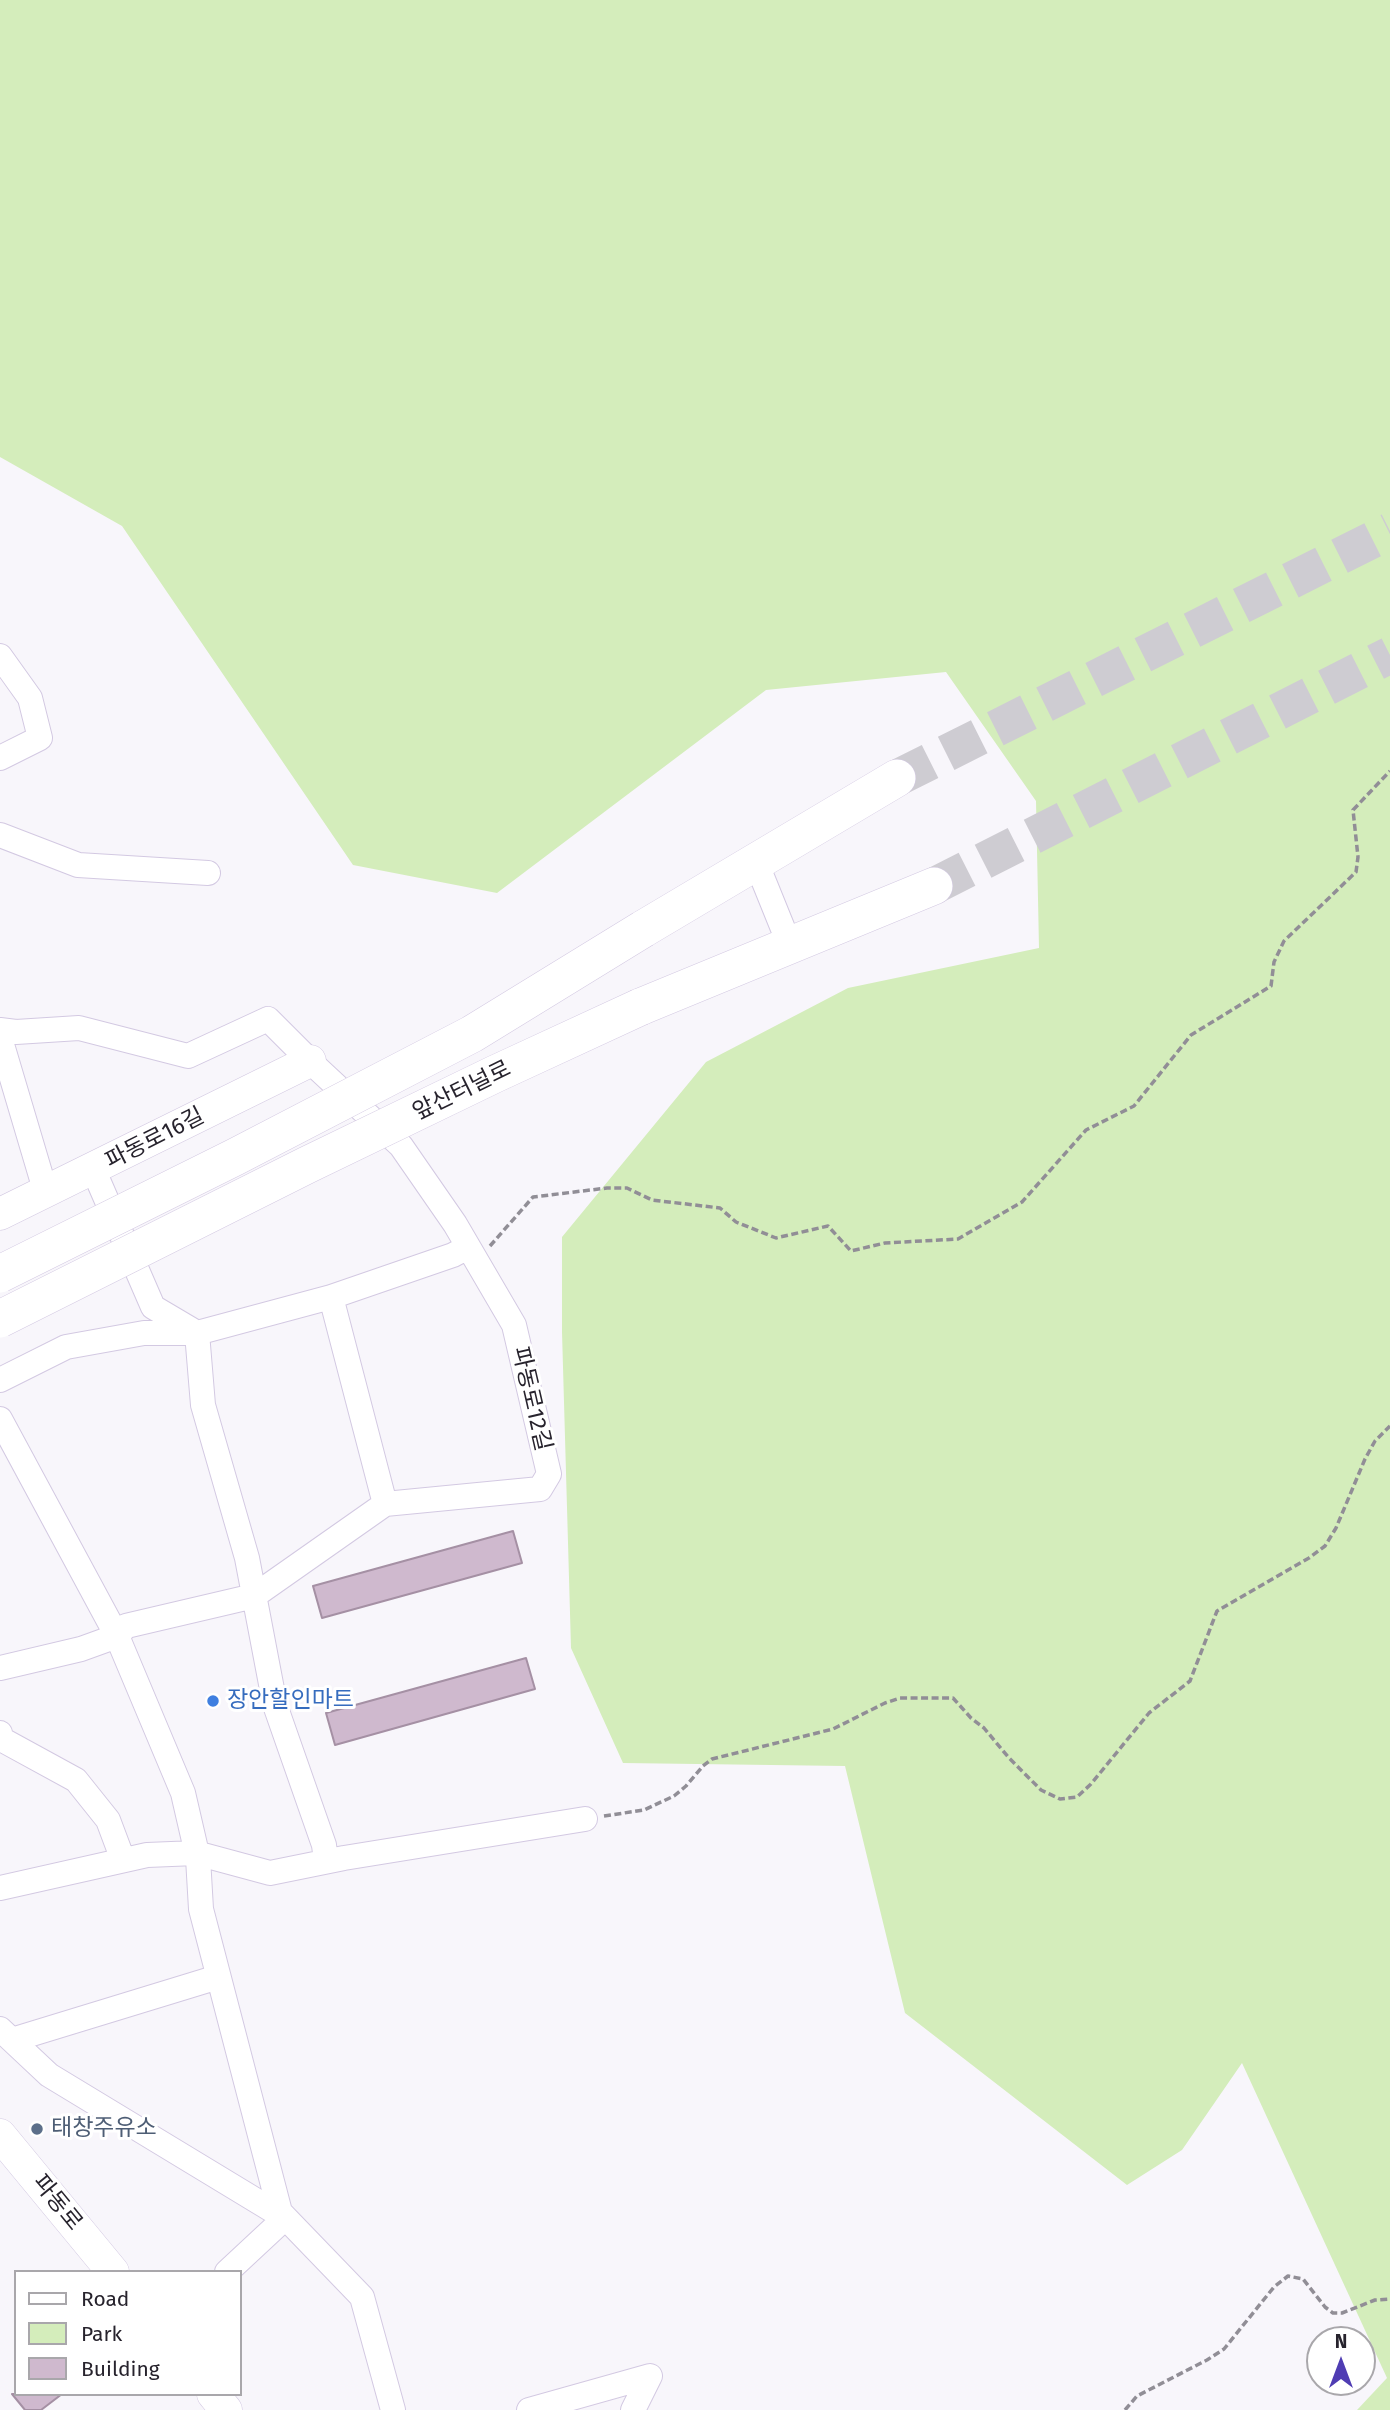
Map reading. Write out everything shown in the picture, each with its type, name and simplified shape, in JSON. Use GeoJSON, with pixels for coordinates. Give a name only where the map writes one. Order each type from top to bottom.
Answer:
{"type":"FeatureCollection","features":[{"type":"Feature","properties":{"kind":"highway","name":"앞산터널로"},"geometry":{"type":"LineString","coordinates":[[0,1274],[235,1157],[472,1034],[897,778]]}},
{"type":"Feature","properties":{"kind":"highway","name":"앞산터널로"},"geometry":{"type":"LineString","coordinates":[[0,1319],[495,1074],[640,1007],[934,886]]}},
{"type":"Feature","properties":{"kind":"main road","name":"파동로16길"},"geometry":{"type":"LineString","coordinates":[[46,1193],[310,1061]]}},
{"type":"Feature","properties":{"kind":"main road","name":"파동로"},"geometry":{"type":"LineString","coordinates":[[0,2135],[111,2270]]}},
{"type":"Feature","properties":{"kind":"main road"},"geometry":{"type":"LineString","coordinates":[[215,2396],[226,2410]]}},
{"type":"Feature","properties":{"kind":"street"},"geometry":{"type":"LineString","coordinates":[[0,656],[30,698],[40,738],[0,758]]}},
{"type":"Feature","properties":{"kind":"street"},"geometry":{"type":"LineString","coordinates":[[0,835],[78,865],[208,873]]}},
{"type":"Feature","properties":{"kind":"street"},"geometry":{"type":"LineString","coordinates":[[757,862],[790,946]]}},
{"type":"Feature","properties":{"kind":"street","name":"파동로12길"},"geometry":{"type":"LineString","coordinates":[[0,1030],[16,1032],[79,1028],[188,1056],[268,1018],[401,1146],[471,1252],[514,1325],[549,1474],[540,1489],[385,1504],[254,1596],[125,1626],[117,1636],[81,1649],[0,1668]]}},
{"type":"Feature","properties":{"kind":"street"},"geometry":{"type":"LineString","coordinates":[[0,1038],[46,1193]]}},
{"type":"Feature","properties":{"kind":"street"},"geometry":{"type":"LineString","coordinates":[[0,1214],[94,1171],[153,1307],[197,1333]]}},
{"type":"Feature","properties":{"kind":"street"},"geometry":{"type":"LineString","coordinates":[[0,1380],[65,1347],[144,1333],[197,1333],[331,1297],[453,1255],[471,1252]]}},
{"type":"Feature","properties":{"kind":"street"},"geometry":{"type":"LineString","coordinates":[[331,1297],[385,1504]]}},
{"type":"Feature","properties":{"kind":"street"},"geometry":{"type":"LineString","coordinates":[[197,1333],[203,1405],[247,1558],[275,1705],[324,1845],[326,1861]]}},
{"type":"Feature","properties":{"kind":"street"},"geometry":{"type":"LineString","coordinates":[[0,1419],[117,1636],[183,1793],[196,1853],[201,1909],[280,2212],[362,2297],[393,2410]]}},
{"type":"Feature","properties":{"kind":"street"},"geometry":{"type":"LineString","coordinates":[[0,1733],[1,1739],[76,1780],[108,1820],[123,1860]]}},
{"type":"Feature","properties":{"kind":"street"},"geometry":{"type":"LineString","coordinates":[[0,1888],[147,1855],[196,1853],[270,1873],[326,1861],[585,1819]]}},
{"type":"Feature","properties":{"kind":"street"},"geometry":{"type":"LineString","coordinates":[[6,2035],[218,1977]]}},
{"type":"Feature","properties":{"kind":"street"},"geometry":{"type":"LineString","coordinates":[[6,2035],[49,2075],[285,2218]]}},
{"type":"Feature","properties":{"kind":"street"},"geometry":{"type":"LineString","coordinates":[[228,2270],[285,2218]]}},
{"type":"Feature","properties":{"kind":"street"},"geometry":{"type":"LineString","coordinates":[[529,2410],[650,2376],[633,2410]]}},
{"type":"Feature","properties":{"kind":"path"},"geometry":{"type":"LineString","coordinates":[[471,1252],[489,1247],[533,1197],[607,1188],[627,1188],[652,1200],[720,1208],[736,1222],[776,1238],[828,1226],[851,1251],[885,1243],[958,1239],[1021,1202],[1086,1130],[1134,1106],[1191,1035],[1271,986],[1274,962],[1284,941],[1356,872],[1358,857],[1353,810],[1390,771]]}},
{"type":"Feature","properties":{"kind":"path"},"geometry":{"type":"LineString","coordinates":[[585,1819],[644,1810],[674,1796],[712,1759],[833,1729],[900,1698],[953,1698],[1041,1790],[1060,1799],[1077,1797],[1091,1784],[1149,1713],[1190,1681],[1217,1611],[1309,1558],[1325,1545],[1336,1528],[1365,1459],[1375,1441],[1390,1426]]}},
{"type":"Feature","properties":{"kind":"path"},"geometry":{"type":"LineString","coordinates":[[1125,2410],[1137,2396],[1224,2349],[1274,2287],[1288,2276],[1303,2279],[1333,2313],[1342,2313],[1375,2300],[1390,2299]]}},
{"type":"Feature","properties":{"kind":"green space"},"geometry":{"type":"Polygon","coordinates":[[[0,0],[1390,0],[1390,2410],[1357,2410],[1370,2396],[1376,2396],[1376,2390],[1387,2378],[1376,2354],[1376,2326],[1363,2326],[1242,2063],[1182,2150],[1127,2185],[905,2013],[845,1766],[623,1763],[571,1648],[562,1237],[706,1062],[848,988],[1039,948],[1036,801],[946,672],[766,690],[497,893],[353,865],[122,526],[0,457],[0,0]]]}},
{"type":"Feature","properties":{"kind":"building"},"geometry":{"type":"Polygon","coordinates":[[[513,1531],[522,1563],[322,1618],[313,1586],[513,1531]]]}},
{"type":"Feature","properties":{"kind":"building"},"geometry":{"type":"Polygon","coordinates":[[[526,1658],[535,1689],[335,1745],[326,1713],[526,1658]]]}},
{"type":"Feature","properties":{"kind":"building"},"geometry":{"type":"Polygon","coordinates":[[[12,2394],[59,2396],[41,2410],[25,2410],[12,2394]]]}},
{"type":"Feature","properties":{"kind":"tunnel"},"geometry":{"type":"LineString","coordinates":[[897,778],[1390,531]]}},
{"type":"Feature","properties":{"kind":"tunnel"},"geometry":{"type":"LineString","coordinates":[[934,886],[1390,655]]}},
{"type":"Feature","properties":{"kind":"place","name":"장안할인마트"},"geometry":{"type":"Point","coordinates":[213,1701]}},
{"type":"Feature","properties":{"kind":"place","name":"태창주유소"},"geometry":{"type":"Point","coordinates":[37,2129]}}]}
